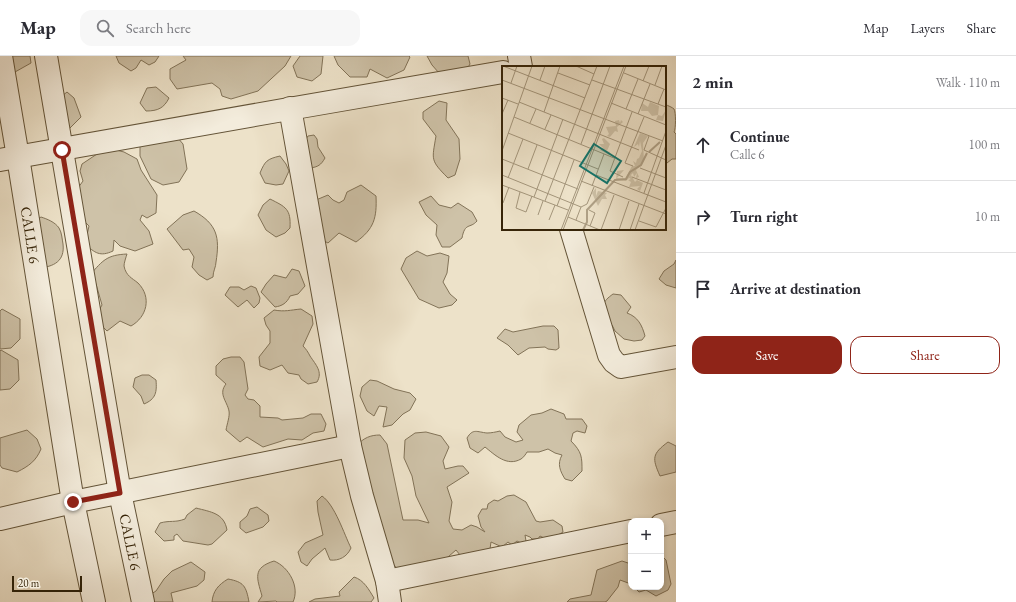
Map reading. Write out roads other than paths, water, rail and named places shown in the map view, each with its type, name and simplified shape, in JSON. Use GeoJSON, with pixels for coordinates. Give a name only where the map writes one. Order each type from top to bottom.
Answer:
{"type":"FeatureCollection","features":[{"type":"Feature","properties":{"kind":"street","name":"CALLE 6"},"geometry":{"type":"LineString","coordinates":[[1,56],[9,158],[73,502],[94,602]]}},
{"type":"Feature","properties":{"kind":"street","name":"CALLE 6"},"geometry":{"type":"LineString","coordinates":[[46,56],[120,493],[143,602]]}},
{"type":"Feature","properties":{"kind":"street"},"geometry":{"type":"LineString","coordinates":[[519,56],[521,66]]}},
{"type":"Feature","properties":{"kind":"street"},"geometry":{"type":"LineString","coordinates":[[9,158],[62,150],[290,108],[502,72]]}},
{"type":"Feature","properties":{"kind":"street"},"geometry":{"type":"LineString","coordinates":[[290,108],[350,446],[388,592],[628,532]]}},
{"type":"Feature","properties":{"kind":"street"},"geometry":{"type":"LineString","coordinates":[[571,230],[610,355],[614,362],[621,367],[676,357]]}},
{"type":"Feature","properties":{"kind":"street"},"geometry":{"type":"LineString","coordinates":[[0,519],[73,502],[350,446]]}},
{"type":"Feature","properties":{"kind":"street"},"geometry":{"type":"LineString","coordinates":[[664,524],[676,522]]}}]}
